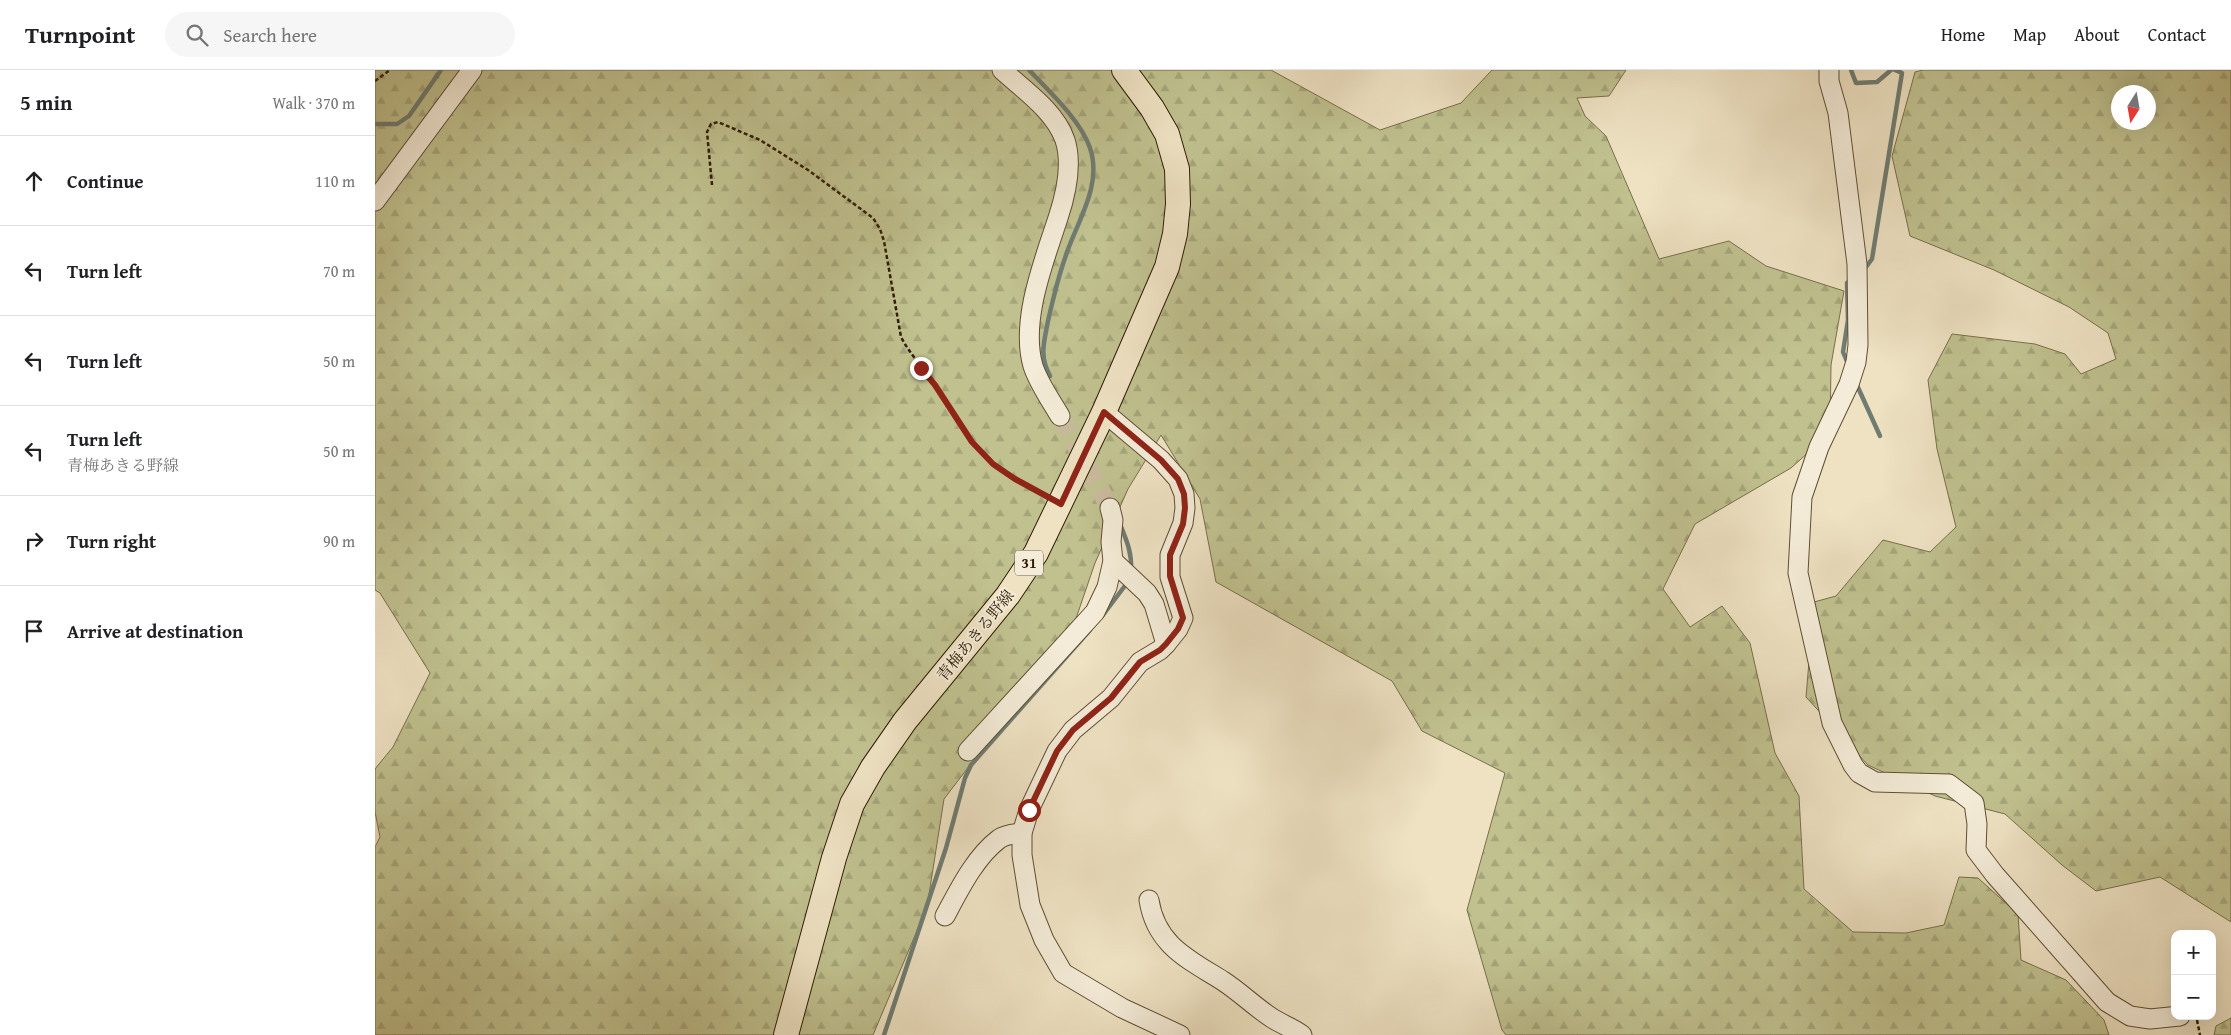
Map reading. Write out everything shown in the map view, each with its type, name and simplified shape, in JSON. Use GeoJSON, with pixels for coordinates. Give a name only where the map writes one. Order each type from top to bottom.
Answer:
{"type":"FeatureCollection","features":[{"type":"Feature","properties":{"kind":"main road","name":"青梅あきる野線"},"geometry":{"type":"LineString","coordinates":[[786,1035],[834,858],[853,804],[873,767],[905,721],[1008,595],[1036,553],[1104,412],[1167,267],[1175,234],[1179,204],[1177,169],[1167,134],[1148,101],[1124,70]]}},
{"type":"Feature","properties":{"kind":"street"},"geometry":{"type":"LineString","coordinates":[[375,201],[472,70]]}},
{"type":"Feature","properties":{"kind":"street"},"geometry":{"type":"LineString","coordinates":[[1002,70],[1042,106],[1065,140],[1068,161],[1063,203],[1035,294],[1029,332],[1033,364],[1040,384],[1060,416]]}},
{"type":"Feature","properties":{"kind":"street"},"geometry":{"type":"LineString","coordinates":[[1829,70],[1829,81],[1838,113],[1857,264],[1858,346],[1856,362],[1849,384],[1819,447],[1803,497],[1798,573],[1832,723],[1847,755],[1859,772],[1875,782],[1949,784],[1974,803],[1977,824],[1976,850],[2107,1002],[2130,1016],[2150,1019],[2171,1017]]}},
{"type":"Feature","properties":{"kind":"street"},"geometry":{"type":"LineString","coordinates":[[1104,412],[1161,460],[1178,479],[1184,494],[1183,524],[1170,555],[1170,576],[1183,618],[1178,629],[1166,644],[1160,650],[1140,662],[1111,698],[1073,730],[1057,751],[1029,810],[1022,834],[1022,855],[1030,905],[1044,940],[1063,973],[1122,1008],[1180,1035]]}},
{"type":"Feature","properties":{"kind":"street"},"geometry":{"type":"LineString","coordinates":[[969,751],[1095,612],[1107,588],[1113,561],[1111,542],[1113,520],[1110,508]]}},
{"type":"Feature","properties":{"kind":"street"},"geometry":{"type":"LineString","coordinates":[[1113,561],[1147,592],[1154,604],[1166,644]]}},
{"type":"Feature","properties":{"kind":"street"},"geometry":{"type":"LineString","coordinates":[[945,916],[958,891],[983,856],[1000,838],[1022,834]]}},
{"type":"Feature","properties":{"kind":"street"},"geometry":{"type":"LineString","coordinates":[[1149,900],[1156,927],[1173,947],[1190,962],[1224,982],[1274,1019],[1302,1035]]}},
{"type":"Feature","properties":{"kind":"path"},"geometry":{"type":"LineString","coordinates":[[375,81],[390,70]]}},
{"type":"Feature","properties":{"kind":"path"},"geometry":{"type":"LineString","coordinates":[[712,185],[707,132],[711,124],[718,122],[760,140],[808,170],[873,218],[880,229],[884,241],[901,338],[908,351],[935,385],[972,442],[993,464],[1015,479],[1061,504]]}},
{"type":"Feature","properties":{"kind":"path"},"geometry":{"type":"LineString","coordinates":[[2197,1020],[2200,1035]]}},
{"type":"Feature","properties":{"kind":"green space"},"geometry":{"type":"Polygon","coordinates":[[[375,70],[1271,70],[1380,130],[1461,103],[1492,70],[1626,70],[1609,96],[1577,98],[1585,116],[1606,136],[1659,259],[1729,241],[1766,266],[1844,291],[1831,365],[1830,433],[1791,468],[1695,524],[1663,589],[1690,627],[1722,606],[1750,643],[1775,753],[1799,796],[1804,889],[1853,932],[1906,933],[1944,925],[1959,877],[1978,878],[2018,914],[2021,960],[2066,980],[2104,1020],[2109,1035],[1506,1035],[1502,1030],[1467,910],[1505,773],[1422,731],[1392,681],[1216,582],[1200,499],[1161,435],[1128,489],[1095,563],[1071,633],[944,799],[927,907],[873,1035],[375,1035],[375,847],[380,837],[375,812],[375,769],[393,747],[430,673],[380,593],[375,590],[375,70]]]}},
{"type":"Feature","properties":{"kind":"green space"},"geometry":{"type":"Polygon","coordinates":[[[1923,70],[2231,70],[2231,922],[2160,877],[2096,891],[2062,865],[2005,814],[1935,796],[1868,765],[1806,697],[1814,602],[1836,596],[1883,540],[1930,552],[1956,527],[1937,449],[1928,380],[1952,334],[2035,344],[2065,354],[2081,374],[2116,359],[2108,333],[2069,307],[1994,270],[1910,236],[1892,156],[1915,72],[1923,70]]]}},
{"type":"Feature","properties":{"kind":"green space"},"geometry":{"type":"Polygon","coordinates":[[[2231,1018],[2231,1035],[2214,1035],[2216,1026],[2231,1018]]]}},
{"type":"Feature","properties":{"kind":"waterway"},"geometry":{"type":"LineString","coordinates":[[375,124],[397,124],[409,116],[441,70]]}},
{"type":"Feature","properties":{"kind":"waterway"},"geometry":{"type":"LineString","coordinates":[[1029,70],[1064,107],[1079,127],[1086,138],[1093,162],[1091,190],[1062,266],[1048,321],[1043,355],[1050,376]]}},
{"type":"Feature","properties":{"kind":"waterway"},"geometry":{"type":"LineString","coordinates":[[1851,70],[1856,83],[1877,82],[1891,70]]}},
{"type":"Feature","properties":{"kind":"waterway"},"geometry":{"type":"LineString","coordinates":[[1863,271],[1872,259],[1902,73],[1895,70]]}},
{"type":"Feature","properties":{"kind":"waterway"},"geometry":{"type":"LineString","coordinates":[[1848,364],[1843,352],[1848,320],[1847,283],[1852,278]]}},
{"type":"Feature","properties":{"kind":"waterway"},"geometry":{"type":"LineString","coordinates":[[1856,383],[1880,436]]}},
{"type":"Feature","properties":{"kind":"waterway"},"geometry":{"type":"LineString","coordinates":[[1120,524],[1130,551],[1131,569]]}},
{"type":"Feature","properties":{"kind":"waterway"},"geometry":{"type":"LineString","coordinates":[[1103,615],[1124,587]]}},
{"type":"Feature","properties":{"kind":"waterway"},"geometry":{"type":"LineString","coordinates":[[884,1035],[946,848],[965,778],[971,765],[1090,630]]}},
{"type":"Feature","properties":{"kind":"tunnel"},"geometry":{"type":"LineString","coordinates":[[1060,416],[1110,508]]}},
{"type":"Feature","properties":{"kind":"route"},"geometry":{"type":"LineString","coordinates":[[921,368],[947,402],[972,442],[993,464],[1015,479],[1061,504],[1104,412],[1161,460],[1178,479],[1184,494],[1183,524],[1170,555],[1170,576],[1183,618],[1178,629],[1160,650],[1140,662],[1111,698],[1073,730],[1057,751],[1029,810]]}}]}
